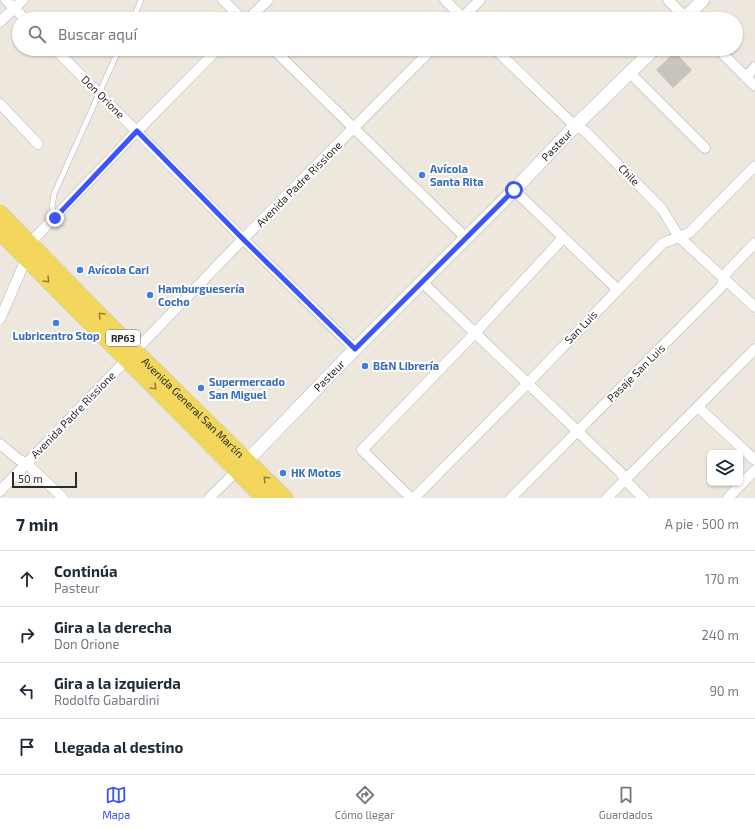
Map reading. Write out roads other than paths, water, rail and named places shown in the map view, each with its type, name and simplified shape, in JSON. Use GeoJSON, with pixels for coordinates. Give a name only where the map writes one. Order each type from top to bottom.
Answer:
{"type":"FeatureCollection","features":[{"type":"Feature","properties":{"kind":"main road","name":"Avenida General San Martín"},"geometry":{"type":"LineString","coordinates":[[1,221],[28,251],[242,466],[285,498]]}},
{"type":"Feature","properties":{"kind":"main road","name":"Avenida General San Martín"},"geometry":{"type":"LineString","coordinates":[[242,466],[264,498]]}},
{"type":"Feature","properties":{"kind":"street"},"geometry":{"type":"LineString","coordinates":[[6,0],[18,12]]}},
{"type":"Feature","properties":{"kind":"street"},"geometry":{"type":"LineString","coordinates":[[0,22],[23,0]]}},
{"type":"Feature","properties":{"kind":"street"},"geometry":{"type":"LineString","coordinates":[[223,0],[235,12]]}},
{"type":"Feature","properties":{"kind":"street"},"geometry":{"type":"LineString","coordinates":[[255,12],[268,0]]}},
{"type":"Feature","properties":{"kind":"street"},"geometry":{"type":"LineString","coordinates":[[445,0],[457,12]]}},
{"type":"Feature","properties":{"kind":"street"},"geometry":{"type":"LineString","coordinates":[[469,12],[480,0]]}},
{"type":"Feature","properties":{"kind":"street"},"geometry":{"type":"LineString","coordinates":[[668,0],[680,12]]}},
{"type":"Feature","properties":{"kind":"street"},"geometry":{"type":"LineString","coordinates":[[692,12],[703,0]]}},
{"type":"Feature","properties":{"kind":"street","name":"Don Orione"},"geometry":{"type":"LineString","coordinates":[[62,56],[243,239],[355,349]]}},
{"type":"Feature","properties":{"kind":"street"},"geometry":{"type":"LineString","coordinates":[[0,319],[28,251],[55,218],[137,131],[211,56]]}},
{"type":"Feature","properties":{"kind":"street"},"geometry":{"type":"LineString","coordinates":[[280,56],[466,238]]}},
{"type":"Feature","properties":{"kind":"street","name":"Avenida Padre Rissione"},"geometry":{"type":"LineString","coordinates":[[0,491],[243,239],[425,56]]}},
{"type":"Feature","properties":{"kind":"street","name":"Chile"},"geometry":{"type":"LineString","coordinates":[[502,56],[575,126],[585,131],[662,209],[679,236],[755,308]]}},
{"type":"Feature","properties":{"kind":"street","name":"Pasteur"},"geometry":{"type":"LineString","coordinates":[[209,498],[514,190],[575,126],[647,56]]}},
{"type":"Feature","properties":{"kind":"street"},"geometry":{"type":"LineString","coordinates":[[725,56],[755,86]]}},
{"type":"Feature","properties":{"kind":"street"},"geometry":{"type":"LineString","coordinates":[[746,76],[755,67]]}},
{"type":"Feature","properties":{"kind":"street"},"geometry":{"type":"LineString","coordinates":[[630,73],[705,148]]}},
{"type":"Feature","properties":{"kind":"street"},"geometry":{"type":"LineString","coordinates":[[0,104],[38,144]]}},
{"type":"Feature","properties":{"kind":"street","name":"San Luis"},"geometry":{"type":"LineString","coordinates":[[412,498],[528,383],[663,243],[689,233],[755,166]]}},
{"type":"Feature","properties":{"kind":"street"},"geometry":{"type":"LineString","coordinates":[[514,190],[617,289]]}},
{"type":"Feature","properties":{"kind":"street"},"geometry":{"type":"LineString","coordinates":[[412,498],[362,450],[476,332],[563,238]]}},
{"type":"Feature","properties":{"kind":"street","name":"Pasaje San Luis"},"geometry":{"type":"LineString","coordinates":[[511,498],[721,288],[727,272],[755,243]]}},
{"type":"Feature","properties":{"kind":"street"},"geometry":{"type":"LineString","coordinates":[[422,282],[476,332],[621,473],[625,480],[643,498]]}},
{"type":"Feature","properties":{"kind":"street"},"geometry":{"type":"LineString","coordinates":[[607,498],[755,349]]}},
{"type":"Feature","properties":{"kind":"street"},"geometry":{"type":"LineString","coordinates":[[698,406],[755,460]]}},
{"type":"Feature","properties":{"kind":"street"},"geometry":{"type":"LineString","coordinates":[[0,444],[18,459],[26,463],[63,498]]}},
{"type":"Feature","properties":{"kind":"street"},"geometry":{"type":"LineString","coordinates":[[731,497],[755,470]]}},
{"type":"Feature","properties":{"kind":"lane"},"geometry":{"type":"LineString","coordinates":[[136,12],[142,0]]}},
{"type":"Feature","properties":{"kind":"lane"},"geometry":{"type":"LineString","coordinates":[[55,218],[52,207],[54,194],[98,92],[116,56]]}},
{"type":"Feature","properties":{"kind":"place","name":"Avícola Santa Rita"},"geometry":{"type":"Point","coordinates":[422,175]}},
{"type":"Feature","properties":{"kind":"place","name":"Avícola Cari"},"geometry":{"type":"Point","coordinates":[80,270]}},
{"type":"Feature","properties":{"kind":"place","name":"Hamburguesería Cocho"},"geometry":{"type":"Point","coordinates":[150,295]}},
{"type":"Feature","properties":{"kind":"place","name":"Lubricentro Stop"},"geometry":{"type":"Point","coordinates":[56,323]}},
{"type":"Feature","properties":{"kind":"place","name":"B&N Librería"},"geometry":{"type":"Point","coordinates":[365,366]}},
{"type":"Feature","properties":{"kind":"place","name":"Supermercado San Miguel"},"geometry":{"type":"Point","coordinates":[201,388]}},
{"type":"Feature","properties":{"kind":"place","name":"HK Motos"},"geometry":{"type":"Point","coordinates":[283,473]}}]}
